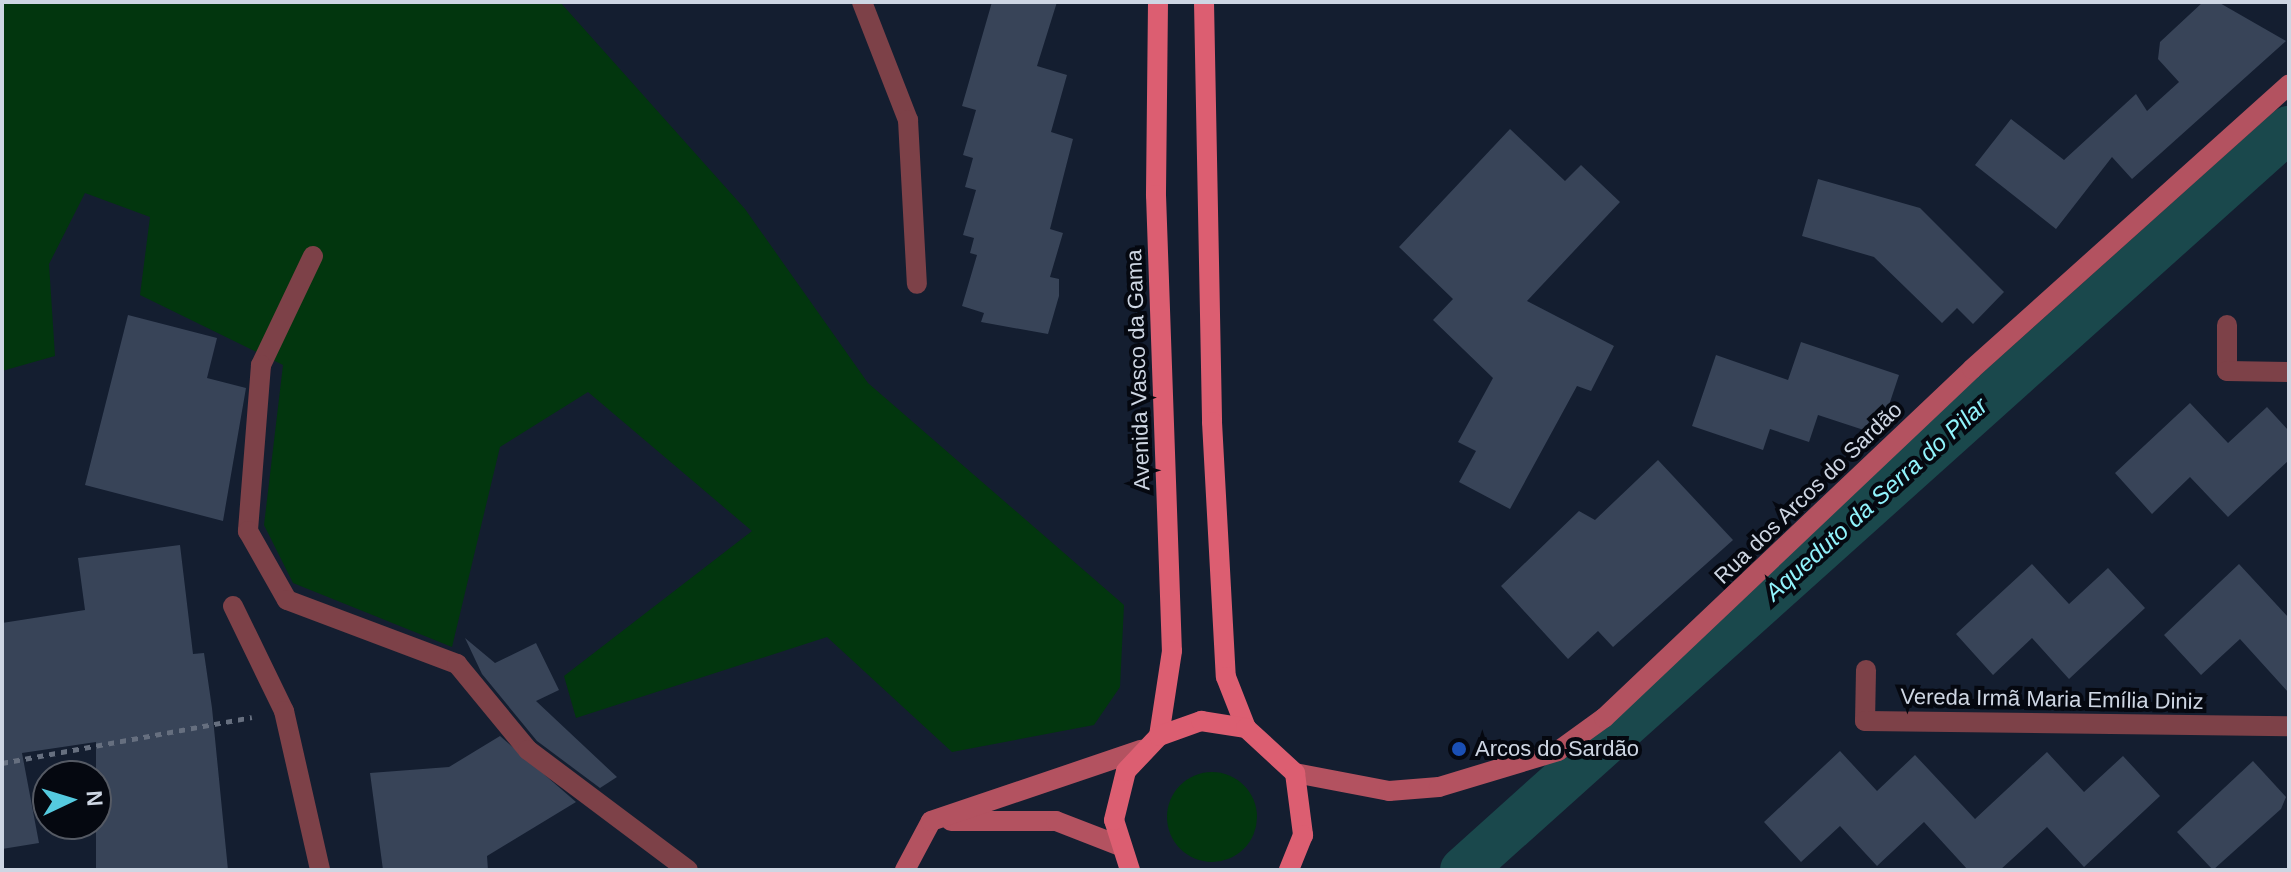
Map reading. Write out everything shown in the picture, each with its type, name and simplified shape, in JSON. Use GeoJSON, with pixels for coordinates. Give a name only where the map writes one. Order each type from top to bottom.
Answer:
{"type":"FeatureCollection","features":[{"type":"Feature","properties":{"kind":"main road","name":"Avenida Vasco da Gama"},"geometry":{"type":"LineString","coordinates":[[1158,2],[1156,195],[1172,651],[1159,736]]}},
{"type":"Feature","properties":{"kind":"main road"},"geometry":{"type":"LineString","coordinates":[[1204,2],[1212,438],[1226,677],[1246,728],[1295,773],[1304,804],[1291,868]]}},
{"type":"Feature","properties":{"kind":"main road","name":"Rua dos Arcos do Sardão"},"geometry":{"type":"LineString","coordinates":[[1295,773],[1389,791],[1427,788],[1499,774],[1558,751],[1604,718],[1972,369],[2289,85]]}},
{"type":"Feature","properties":{"kind":"main road"},"geometry":{"type":"LineString","coordinates":[[905,870],[931,821],[1141,750],[1159,736],[1201,721],[1246,728]]}},
{"type":"Feature","properties":{"kind":"main road"},"geometry":{"type":"LineString","coordinates":[[1130,870],[1118,845],[1116,794],[1141,750]]}},
{"type":"Feature","properties":{"kind":"main road"},"geometry":{"type":"LineString","coordinates":[[931,821],[1056,821],[1118,845]]}},
{"type":"Feature","properties":{"kind":"street"},"geometry":{"type":"LineString","coordinates":[[862,2],[908,120],[917,284]]}},
{"type":"Feature","properties":{"kind":"street"},"geometry":{"type":"LineString","coordinates":[[313,256],[261,365],[248,531],[287,600],[457,664],[528,750],[688,870]]}},
{"type":"Feature","properties":{"kind":"street"},"geometry":{"type":"LineString","coordinates":[[2227,325],[2227,371],[2289,372]]}},
{"type":"Feature","properties":{"kind":"street"},"geometry":{"type":"LineString","coordinates":[[233,606],[284,711],[320,870]]}},
{"type":"Feature","properties":{"kind":"street","name":"Vereda Irmã Maria Emília Diniz"},"geometry":{"type":"LineString","coordinates":[[1866,670],[1865,721],[2289,726]]}},
{"type":"Feature","properties":{"kind":"path"},"geometry":{"type":"LineString","coordinates":[[2,763],[284,711]]}},
{"type":"Feature","properties":{"kind":"green space"},"geometry":{"type":"Polygon","coordinates":[[[2,2],[560,2],[745,209],[868,383],[1124,605],[1120,687],[1094,725],[952,752],[827,637],[576,718],[564,676],[752,531],[588,392],[500,447],[452,647],[293,583],[264,525],[283,365],[140,295],[150,217],[85,193],[49,264],[55,356],[2,371],[2,2]]]}},
{"type":"Feature","properties":{"kind":"green space"},"geometry":{"type":"Polygon","coordinates":[[[1212,772],[1229,775],[1244,785],[1254,800],[1257,817],[1254,834],[1244,849],[1229,859],[1212,862],[1195,859],[1180,849],[1170,834],[1167,817],[1170,800],[1180,785],[1195,775],[1212,772]]]}},
{"type":"Feature","properties":{"kind":"building"},"geometry":{"type":"Polygon","coordinates":[[[992,2],[1057,2],[1037,66],[1067,75],[1051,132],[1073,139],[1050,229],[1063,233],[1050,277],[1059,279],[1059,296],[1048,334],[981,322],[984,313],[962,306],[977,255],[970,253],[974,238],[963,235],[976,190],[965,187],[973,158],[963,155],[976,110],[962,106],[992,2]]]}},
{"type":"Feature","properties":{"kind":"building"},"geometry":{"type":"Polygon","coordinates":[[[2203,2],[2218,2],[2286,41],[2132,179],[2112,157],[2056,229],[1975,165],[2011,119],[2064,160],[2136,94],[2147,111],[2179,82],[2158,59],[2160,42],[2203,2]]]}},
{"type":"Feature","properties":{"kind":"building"},"geometry":{"type":"Polygon","coordinates":[[[1510,129],[1565,181],[1581,165],[1620,202],[1527,301],[1614,346],[1591,391],[1577,386],[1510,509],[1459,482],[1476,451],[1458,442],[1493,378],[1433,320],[1453,299],[1399,247],[1510,129]]]}},
{"type":"Feature","properties":{"kind":"building"},"geometry":{"type":"Polygon","coordinates":[[[1818,179],[1920,208],[2004,292],[1973,324],[1957,308],[1942,323],[1874,257],[1802,236],[1818,179]]]}},
{"type":"Feature","properties":{"kind":"building"},"geometry":{"type":"Polygon","coordinates":[[[128,315],[217,338],[207,378],[246,388],[223,521],[85,485],[128,315]]]}},
{"type":"Feature","properties":{"kind":"building"},"geometry":{"type":"Polygon","coordinates":[[[1801,342],[1899,375],[1879,435],[1818,415],[1809,442],[1770,429],[1763,450],[1692,426],[1716,355],[1788,380],[1801,342]]]}},
{"type":"Feature","properties":{"kind":"building"},"geometry":{"type":"Polygon","coordinates":[[[2190,403],[2228,443],[2267,407],[2289,431],[2289,460],[2228,517],[2190,477],[2152,514],[2115,473],[2190,403]]]}},
{"type":"Feature","properties":{"kind":"building"},"geometry":{"type":"Polygon","coordinates":[[[1658,460],[1733,540],[1613,647],[1598,631],[1568,659],[1501,586],[1579,511],[1595,520],[1658,460]]]}},
{"type":"Feature","properties":{"kind":"building"},"geometry":{"type":"Polygon","coordinates":[[[180,545],[193,654],[204,653],[228,870],[96,870],[96,840],[112,840],[112,760],[96,760],[96,742],[22,753],[32,806],[32,840],[38,840],[39,843],[2,849],[2,623],[85,610],[78,558],[180,545]]]}},
{"type":"Feature","properties":{"kind":"building"},"geometry":{"type":"Polygon","coordinates":[[[2032,564],[2069,604],[2108,568],[2145,608],[2069,679],[2032,638],[1993,675],[1956,634],[2032,564]]]}},
{"type":"Feature","properties":{"kind":"building"},"geometry":{"type":"Polygon","coordinates":[[[2239,564],[2289,618],[2289,693],[2240,639],[2201,675],[2164,635],[2239,564]]]}},
{"type":"Feature","properties":{"kind":"building"},"geometry":{"type":"Polygon","coordinates":[[[465,638],[495,663],[536,643],[559,690],[536,701],[617,777],[600,788],[537,741],[482,674],[465,638]]]}},
{"type":"Feature","properties":{"kind":"building"},"geometry":{"type":"Polygon","coordinates":[[[500,736],[576,802],[487,856],[488,870],[383,870],[370,773],[449,767],[500,736]]]}},
{"type":"Feature","properties":{"kind":"building"},"geometry":{"type":"Polygon","coordinates":[[[1840,751],[1877,791],[1915,755],[1975,819],[2047,752],[2084,792],[2123,756],[2160,796],[2084,867],[2047,827],[2000,870],[1968,870],[1924,822],[1877,866],[1840,826],[1801,862],[1764,822],[1840,751]]]}},
{"type":"Feature","properties":{"kind":"building"},"geometry":{"type":"Polygon","coordinates":[[[2253,761],[2286,797],[2281,809],[2213,870],[2177,832],[2253,761]]]}},
{"type":"Feature","properties":{"kind":"waterway","name":"Aqueduto da Serra do Pilar"},"geometry":{"type":"LineString","coordinates":[[1463,870],[2289,129]]}},
{"type":"Feature","properties":{"kind":"place","name":"Arcos do Sardão"},"geometry":{"type":"Point","coordinates":[1459,749]}}]}
